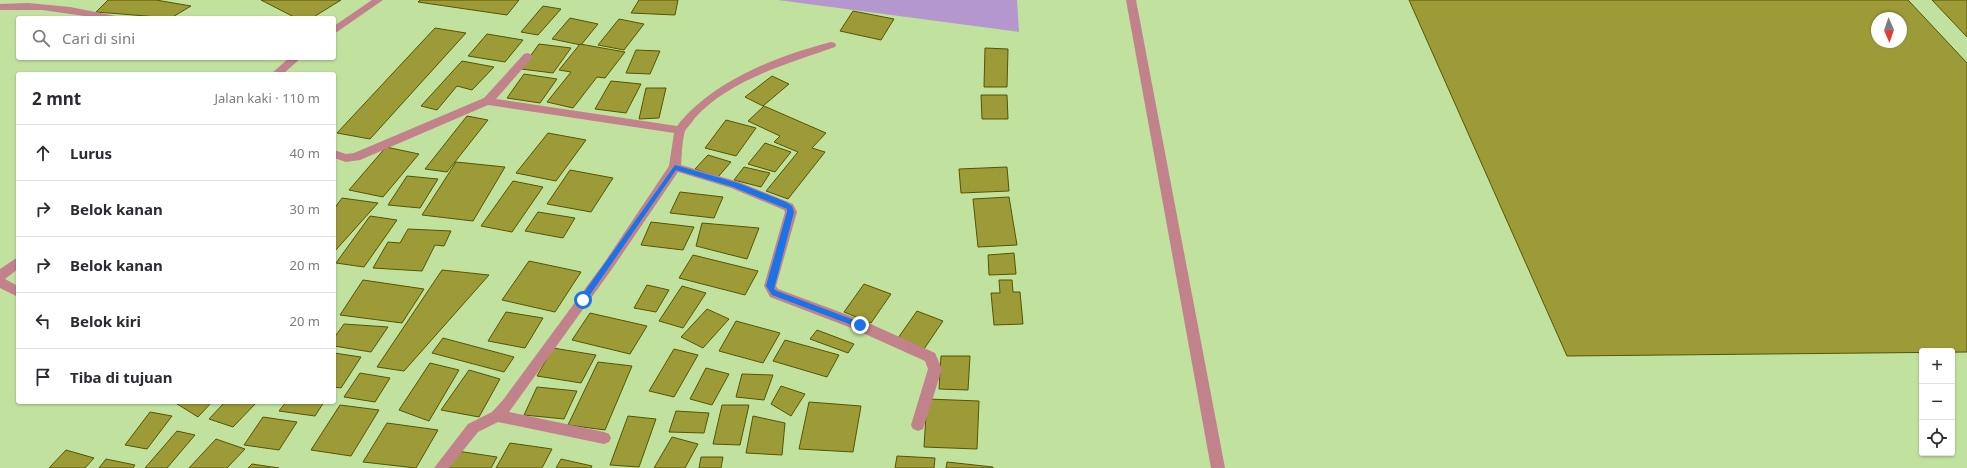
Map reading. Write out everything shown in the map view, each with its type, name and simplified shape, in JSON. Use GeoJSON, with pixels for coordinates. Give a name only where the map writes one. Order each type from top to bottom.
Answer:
{"type":"FeatureCollection","features":[{"type":"Feature","properties":{"kind":"street"},"geometry":{"type":"LineString","coordinates":[[336,30],[378,0]]}},
{"type":"Feature","properties":{"kind":"street"},"geometry":{"type":"LineString","coordinates":[[1131,0],[1218,468]]}},
{"type":"Feature","properties":{"kind":"street"},"geometry":{"type":"LineString","coordinates":[[0,7],[21,5],[64,8],[102,16]]}},
{"type":"Feature","properties":{"kind":"street"},"geometry":{"type":"LineString","coordinates":[[441,468],[473,428],[497,416],[508,404],[608,266],[675,167],[680,130],[699,108],[712,98],[777,64],[831,46]]}},
{"type":"Feature","properties":{"kind":"street"},"geometry":{"type":"LineString","coordinates":[[488,101],[528,56]]}},
{"type":"Feature","properties":{"kind":"street"},"geometry":{"type":"LineString","coordinates":[[278,72],[293,60]]}},
{"type":"Feature","properties":{"kind":"street"},"geometry":{"type":"LineString","coordinates":[[336,155],[346,158],[356,157],[488,101],[680,130]]}},
{"type":"Feature","properties":{"kind":"street"},"geometry":{"type":"LineString","coordinates":[[675,167],[735,185],[784,204],[790,208],[791,212],[770,286],[774,293],[860,325],[930,357],[935,369],[918,425]]}},
{"type":"Feature","properties":{"kind":"street"},"geometry":{"type":"LineString","coordinates":[[0,276],[16,264]]}},
{"type":"Feature","properties":{"kind":"street"},"geometry":{"type":"LineString","coordinates":[[0,282],[16,291]]}},
{"type":"Feature","properties":{"kind":"street"},"geometry":{"type":"LineString","coordinates":[[497,416],[604,438]]}},
{"type":"Feature","properties":{"kind":"shaded area"},"geometry":{"type":"Polygon","coordinates":[[[778,0],[1017,0],[1019,32],[778,0]]]}},
{"type":"Feature","properties":{"kind":"building"},"geometry":{"type":"Polygon","coordinates":[[[108,0],[156,0],[191,6],[174,16],[146,16],[96,12],[108,0]]]}},
{"type":"Feature","properties":{"kind":"building"},"geometry":{"type":"Polygon","coordinates":[[[261,0],[341,0],[315,16],[292,16],[261,0]]]}},
{"type":"Feature","properties":{"kind":"building"},"geometry":{"type":"Polygon","coordinates":[[[420,0],[519,0],[507,15],[418,2],[420,0]]]}},
{"type":"Feature","properties":{"kind":"building"},"geometry":{"type":"Polygon","coordinates":[[[639,0],[678,0],[675,15],[631,13],[639,0]]]}},
{"type":"Feature","properties":{"kind":"building"},"geometry":{"type":"Polygon","coordinates":[[[1409,0],[1908,0],[1967,63],[1967,352],[1955,352],[1955,348],[1919,348],[1919,352],[1567,356],[1409,0]]]}},
{"type":"Feature","properties":{"kind":"building"},"geometry":{"type":"Polygon","coordinates":[[[1932,0],[1967,0],[1967,37],[1932,0]]]}},
{"type":"Feature","properties":{"kind":"building"},"geometry":{"type":"Polygon","coordinates":[[[543,6],[561,9],[538,35],[521,32],[543,6]]]}},
{"type":"Feature","properties":{"kind":"building"},"geometry":{"type":"Polygon","coordinates":[[[853,11],[894,19],[881,40],[840,31],[853,11]]]}},
{"type":"Feature","properties":{"kind":"building"},"geometry":{"type":"Polygon","coordinates":[[[570,18],[598,24],[581,45],[552,39],[570,18]]]}},
{"type":"Feature","properties":{"kind":"building"},"geometry":{"type":"Polygon","coordinates":[[[619,19],[644,24],[624,50],[598,45],[619,19]]]}},
{"type":"Feature","properties":{"kind":"building"},"geometry":{"type":"Polygon","coordinates":[[[435,28],[466,33],[370,139],[337,133],[435,28]]]}},
{"type":"Feature","properties":{"kind":"building"},"geometry":{"type":"Polygon","coordinates":[[[487,34],[523,40],[505,62],[468,56],[487,34]]]}},
{"type":"Feature","properties":{"kind":"building"},"geometry":{"type":"Polygon","coordinates":[[[539,44],[571,48],[553,73],[521,69],[539,44]]]}},
{"type":"Feature","properties":{"kind":"building"},"geometry":{"type":"Polygon","coordinates":[[[580,44],[625,52],[605,78],[597,77],[573,108],[547,102],[571,72],[559,70],[580,44]]]}},
{"type":"Feature","properties":{"kind":"building"},"geometry":{"type":"Polygon","coordinates":[[[985,48],[1008,49],[1007,87],[984,87],[985,48]]]}},
{"type":"Feature","properties":{"kind":"building"},"geometry":{"type":"Polygon","coordinates":[[[636,50],[660,51],[650,74],[626,73],[636,50]]]}},
{"type":"Feature","properties":{"kind":"building"},"geometry":{"type":"Polygon","coordinates":[[[462,61],[494,67],[472,90],[457,86],[437,110],[421,106],[462,61]]]}},
{"type":"Feature","properties":{"kind":"building"},"geometry":{"type":"Polygon","coordinates":[[[524,74],[557,79],[540,103],[507,98],[524,74]]]}},
{"type":"Feature","properties":{"kind":"building"},"geometry":{"type":"Polygon","coordinates":[[[772,76],[789,84],[763,106],[745,97],[772,76]]]}},
{"type":"Feature","properties":{"kind":"building"},"geometry":{"type":"Polygon","coordinates":[[[611,81],[641,84],[626,113],[595,109],[611,81]]]}},
{"type":"Feature","properties":{"kind":"building"},"geometry":{"type":"Polygon","coordinates":[[[646,88],[666,88],[659,118],[639,119],[646,88]]]}},
{"type":"Feature","properties":{"kind":"building"},"geometry":{"type":"Polygon","coordinates":[[[981,95],[1007,95],[1008,119],[982,119],[981,95]]]}},
{"type":"Feature","properties":{"kind":"building"},"geometry":{"type":"Polygon","coordinates":[[[764,106],[826,133],[812,148],[825,152],[788,199],[766,191],[798,152],[774,142],[780,136],[748,121],[764,106]]]}},
{"type":"Feature","properties":{"kind":"building"},"geometry":{"type":"Polygon","coordinates":[[[467,116],[488,120],[447,172],[425,169],[467,116]]]}},
{"type":"Feature","properties":{"kind":"building"},"geometry":{"type":"Polygon","coordinates":[[[726,120],[756,128],[736,156],[705,148],[726,120]]]}},
{"type":"Feature","properties":{"kind":"building"},"geometry":{"type":"Polygon","coordinates":[[[548,133],[586,140],[556,181],[516,173],[548,133]]]}},
{"type":"Feature","properties":{"kind":"building"},"geometry":{"type":"Polygon","coordinates":[[[765,143],[791,152],[775,172],[748,164],[765,143]]]}},
{"type":"Feature","properties":{"kind":"building"},"geometry":{"type":"Polygon","coordinates":[[[386,147],[419,154],[383,197],[349,190],[386,147]]]}},
{"type":"Feature","properties":{"kind":"building"},"geometry":{"type":"Polygon","coordinates":[[[708,155],[731,162],[718,177],[695,169],[708,155]]]}},
{"type":"Feature","properties":{"kind":"building"},"geometry":{"type":"Polygon","coordinates":[[[456,162],[505,167],[473,221],[422,215],[456,162]]]}},
{"type":"Feature","properties":{"kind":"building"},"geometry":{"type":"Polygon","coordinates":[[[744,167],[770,173],[761,187],[734,180],[744,167]]]}},
{"type":"Feature","properties":{"kind":"building"},"geometry":{"type":"Polygon","coordinates":[[[1007,167],[1009,191],[961,193],[959,169],[1007,167]]]}},
{"type":"Feature","properties":{"kind":"building"},"geometry":{"type":"Polygon","coordinates":[[[570,170],[613,178],[591,212],[547,204],[570,170]]]}},
{"type":"Feature","properties":{"kind":"building"},"geometry":{"type":"Polygon","coordinates":[[[407,176],[438,179],[420,208],[388,205],[407,176]]]}},
{"type":"Feature","properties":{"kind":"building"},"geometry":{"type":"Polygon","coordinates":[[[513,181],[543,187],[512,232],[481,226],[513,181]]]}},
{"type":"Feature","properties":{"kind":"building"},"geometry":{"type":"Polygon","coordinates":[[[680,192],[723,197],[714,218],[670,213],[680,192]]]}},
{"type":"Feature","properties":{"kind":"building"},"geometry":{"type":"Polygon","coordinates":[[[1009,197],[1017,245],[978,247],[973,199],[1009,197]]]}},
{"type":"Feature","properties":{"kind":"building"},"geometry":{"type":"Polygon","coordinates":[[[342,198],[378,203],[336,250],[336,206],[342,198]]]}},
{"type":"Feature","properties":{"kind":"building"},"geometry":{"type":"Polygon","coordinates":[[[538,212],[575,218],[563,238],[525,231],[538,212]]]}},
{"type":"Feature","properties":{"kind":"building"},"geometry":{"type":"Polygon","coordinates":[[[370,216],[397,220],[364,267],[336,263],[370,216]]]}},
{"type":"Feature","properties":{"kind":"building"},"geometry":{"type":"Polygon","coordinates":[[[651,222],[694,227],[683,250],[641,245],[651,222]]]}},
{"type":"Feature","properties":{"kind":"building"},"geometry":{"type":"Polygon","coordinates":[[[702,223],[759,228],[747,259],[696,246],[702,223]]]}},
{"type":"Feature","properties":{"kind":"building"},"geometry":{"type":"Polygon","coordinates":[[[408,229],[451,231],[444,246],[435,245],[422,271],[373,268],[388,242],[400,243],[408,229]]]}},
{"type":"Feature","properties":{"kind":"building"},"geometry":{"type":"Polygon","coordinates":[[[1014,253],[1016,274],[989,275],[988,255],[1014,253]]]}},
{"type":"Feature","properties":{"kind":"building"},"geometry":{"type":"Polygon","coordinates":[[[693,255],[758,271],[745,295],[679,278],[693,255]]]}},
{"type":"Feature","properties":{"kind":"building"},"geometry":{"type":"Polygon","coordinates":[[[529,261],[581,272],[555,312],[502,300],[529,261]]]}},
{"type":"Feature","properties":{"kind":"building"},"geometry":{"type":"Polygon","coordinates":[[[442,270],[489,275],[404,371],[377,367],[442,270]]]}},
{"type":"Feature","properties":{"kind":"building"},"geometry":{"type":"Polygon","coordinates":[[[363,280],[424,289],[402,323],[340,315],[363,280]]]}},
{"type":"Feature","properties":{"kind":"building"},"geometry":{"type":"Polygon","coordinates":[[[999,280],[1012,280],[1013,292],[1020,292],[1023,324],[994,325],[991,293],[1000,293],[999,280]]]}},
{"type":"Feature","properties":{"kind":"building"},"geometry":{"type":"Polygon","coordinates":[[[864,284],[891,294],[871,323],[844,312],[864,284]]]}},
{"type":"Feature","properties":{"kind":"building"},"geometry":{"type":"Polygon","coordinates":[[[647,285],[669,290],[656,312],[634,308],[647,285]]]}},
{"type":"Feature","properties":{"kind":"building"},"geometry":{"type":"Polygon","coordinates":[[[682,286],[706,293],[683,328],[659,321],[682,286]]]}},
{"type":"Feature","properties":{"kind":"building"},"geometry":{"type":"Polygon","coordinates":[[[707,309],[729,319],[703,348],[681,337],[707,309]]]}},
{"type":"Feature","properties":{"kind":"building"},"geometry":{"type":"Polygon","coordinates":[[[917,311],[943,321],[924,349],[898,338],[917,311]]]}},
{"type":"Feature","properties":{"kind":"building"},"geometry":{"type":"Polygon","coordinates":[[[506,312],[543,318],[525,348],[488,341],[506,312]]]}},
{"type":"Feature","properties":{"kind":"building"},"geometry":{"type":"Polygon","coordinates":[[[590,313],[647,326],[630,354],[572,340],[590,313]]]}},
{"type":"Feature","properties":{"kind":"building"},"geometry":{"type":"Polygon","coordinates":[[[736,321],[780,333],[763,363],[719,351],[736,321]]]}},
{"type":"Feature","properties":{"kind":"building"},"geometry":{"type":"Polygon","coordinates":[[[344,324],[388,327],[371,352],[336,346],[336,335],[344,324]]]}},
{"type":"Feature","properties":{"kind":"building"},"geometry":{"type":"Polygon","coordinates":[[[817,330],[854,344],[848,353],[810,339],[817,330]]]}},
{"type":"Feature","properties":{"kind":"building"},"geometry":{"type":"Polygon","coordinates":[[[443,338],[514,357],[504,372],[432,353],[443,338]]]}},
{"type":"Feature","properties":{"kind":"building"},"geometry":{"type":"Polygon","coordinates":[[[785,340],[839,355],[827,377],[773,361],[785,340]]]}},
{"type":"Feature","properties":{"kind":"building"},"geometry":{"type":"Polygon","coordinates":[[[553,348],[596,355],[581,383],[537,376],[553,348]]]}},
{"type":"Feature","properties":{"kind":"building"},"geometry":{"type":"Polygon","coordinates":[[[674,349],[698,355],[674,397],[649,391],[674,349]]]}},
{"type":"Feature","properties":{"kind":"building"},"geometry":{"type":"Polygon","coordinates":[[[336,353],[361,357],[341,388],[336,387],[336,353]]]}},
{"type":"Feature","properties":{"kind":"building"},"geometry":{"type":"Polygon","coordinates":[[[941,356],[970,356],[968,390],[939,389],[941,356]]]}},
{"type":"Feature","properties":{"kind":"building"},"geometry":{"type":"Polygon","coordinates":[[[598,362],[632,366],[605,430],[568,425],[598,362]]]}},
{"type":"Feature","properties":{"kind":"building"},"geometry":{"type":"Polygon","coordinates":[[[430,363],[459,370],[429,421],[399,410],[430,363]]]}},
{"type":"Feature","properties":{"kind":"building"},"geometry":{"type":"Polygon","coordinates":[[[706,368],[729,374],[712,405],[690,399],[706,368]]]}},
{"type":"Feature","properties":{"kind":"building"},"geometry":{"type":"Polygon","coordinates":[[[469,370],[500,379],[479,417],[441,410],[469,370]]]}},
{"type":"Feature","properties":{"kind":"building"},"geometry":{"type":"Polygon","coordinates":[[[360,373],[390,378],[375,402],[344,397],[360,373]]]}},
{"type":"Feature","properties":{"kind":"building"},"geometry":{"type":"Polygon","coordinates":[[[742,374],[773,375],[764,400],[736,397],[742,374]]]}},
{"type":"Feature","properties":{"kind":"building"},"geometry":{"type":"Polygon","coordinates":[[[781,386],[805,394],[791,416],[771,404],[781,386]]]}},
{"type":"Feature","properties":{"kind":"building"},"geometry":{"type":"Polygon","coordinates":[[[537,387],[577,391],[564,419],[524,415],[537,387]]]}},
{"type":"Feature","properties":{"kind":"building"},"geometry":{"type":"Polygon","coordinates":[[[927,399],[979,401],[977,449],[924,447],[927,399]]]}},
{"type":"Feature","properties":{"kind":"building"},"geometry":{"type":"Polygon","coordinates":[[[809,402],[861,406],[853,452],[799,449],[809,402]]]}},
{"type":"Feature","properties":{"kind":"building"},"geometry":{"type":"Polygon","coordinates":[[[177,404],[210,404],[198,417],[177,404]]]}},
{"type":"Feature","properties":{"kind":"building"},"geometry":{"type":"Polygon","coordinates":[[[223,404],[255,404],[233,427],[209,419],[223,404]]]}},
{"type":"Feature","properties":{"kind":"building"},"geometry":{"type":"Polygon","coordinates":[[[284,404],[323,404],[315,416],[279,411],[284,404]]]}},
{"type":"Feature","properties":{"kind":"building"},"geometry":{"type":"Polygon","coordinates":[[[340,405],[379,410],[351,456],[311,450],[340,405]]]}},
{"type":"Feature","properties":{"kind":"building"},"geometry":{"type":"Polygon","coordinates":[[[722,405],[749,405],[740,445],[713,444],[722,405]]]}},
{"type":"Feature","properties":{"kind":"building"},"geometry":{"type":"Polygon","coordinates":[[[676,411],[709,413],[704,433],[669,432],[676,411]]]}},
{"type":"Feature","properties":{"kind":"building"},"geometry":{"type":"Polygon","coordinates":[[[150,412],[172,416],[147,449],[125,445],[150,412]]]}},
{"type":"Feature","properties":{"kind":"building"},"geometry":{"type":"Polygon","coordinates":[[[628,416],[656,419],[639,467],[610,465],[628,416]]]}},
{"type":"Feature","properties":{"kind":"building"},"geometry":{"type":"Polygon","coordinates":[[[753,416],[785,423],[782,455],[746,453],[753,416]]]}},
{"type":"Feature","properties":{"kind":"building"},"geometry":{"type":"Polygon","coordinates":[[[263,417],[297,422],[279,450],[244,445],[263,417]]]}},
{"type":"Feature","properties":{"kind":"building"},"geometry":{"type":"Polygon","coordinates":[[[387,423],[438,430],[416,468],[363,462],[387,423]]]}},
{"type":"Feature","properties":{"kind":"building"},"geometry":{"type":"Polygon","coordinates":[[[177,431],[195,435],[167,468],[145,468],[177,431]]]}},
{"type":"Feature","properties":{"kind":"building"},"geometry":{"type":"Polygon","coordinates":[[[672,437],[698,444],[685,468],[654,468],[672,437]]]}},
{"type":"Feature","properties":{"kind":"building"},"geometry":{"type":"Polygon","coordinates":[[[216,439],[245,449],[227,468],[189,468],[216,439]]]}},
{"type":"Feature","properties":{"kind":"building"},"geometry":{"type":"Polygon","coordinates":[[[510,443],[552,449],[542,468],[496,468],[510,443]]]}},
{"type":"Feature","properties":{"kind":"building"},"geometry":{"type":"Polygon","coordinates":[[[66,450],[94,458],[85,468],[49,468],[66,450]]]}},
{"type":"Feature","properties":{"kind":"building"},"geometry":{"type":"Polygon","coordinates":[[[457,451],[497,457],[491,468],[448,468],[457,451]]]}},
{"type":"Feature","properties":{"kind":"building"},"geometry":{"type":"Polygon","coordinates":[[[897,456],[935,458],[934,468],[895,468],[897,456]]]}},
{"type":"Feature","properties":{"kind":"building"},"geometry":{"type":"Polygon","coordinates":[[[701,457],[723,457],[721,468],[699,468],[701,457]]]}},
{"type":"Feature","properties":{"kind":"building"},"geometry":{"type":"Polygon","coordinates":[[[106,459],[135,465],[133,468],[99,468],[106,459]]]}},
{"type":"Feature","properties":{"kind":"building"},"geometry":{"type":"Polygon","coordinates":[[[561,459],[592,466],[591,468],[556,468],[561,459]]]}},
{"type":"Feature","properties":{"kind":"building"},"geometry":{"type":"Polygon","coordinates":[[[947,462],[993,467],[993,468],[946,468],[947,462]]]}},
{"type":"Feature","properties":{"kind":"building"},"geometry":{"type":"Polygon","coordinates":[[[252,464],[279,468],[248,468],[252,464]]]}},
{"type":"Feature","properties":{"kind":"route"},"geometry":{"type":"LineString","coordinates":[[583,300],[608,266],[675,167],[735,185],[784,204],[790,208],[791,212],[770,286],[771,290],[774,293],[860,325]]}}]}
